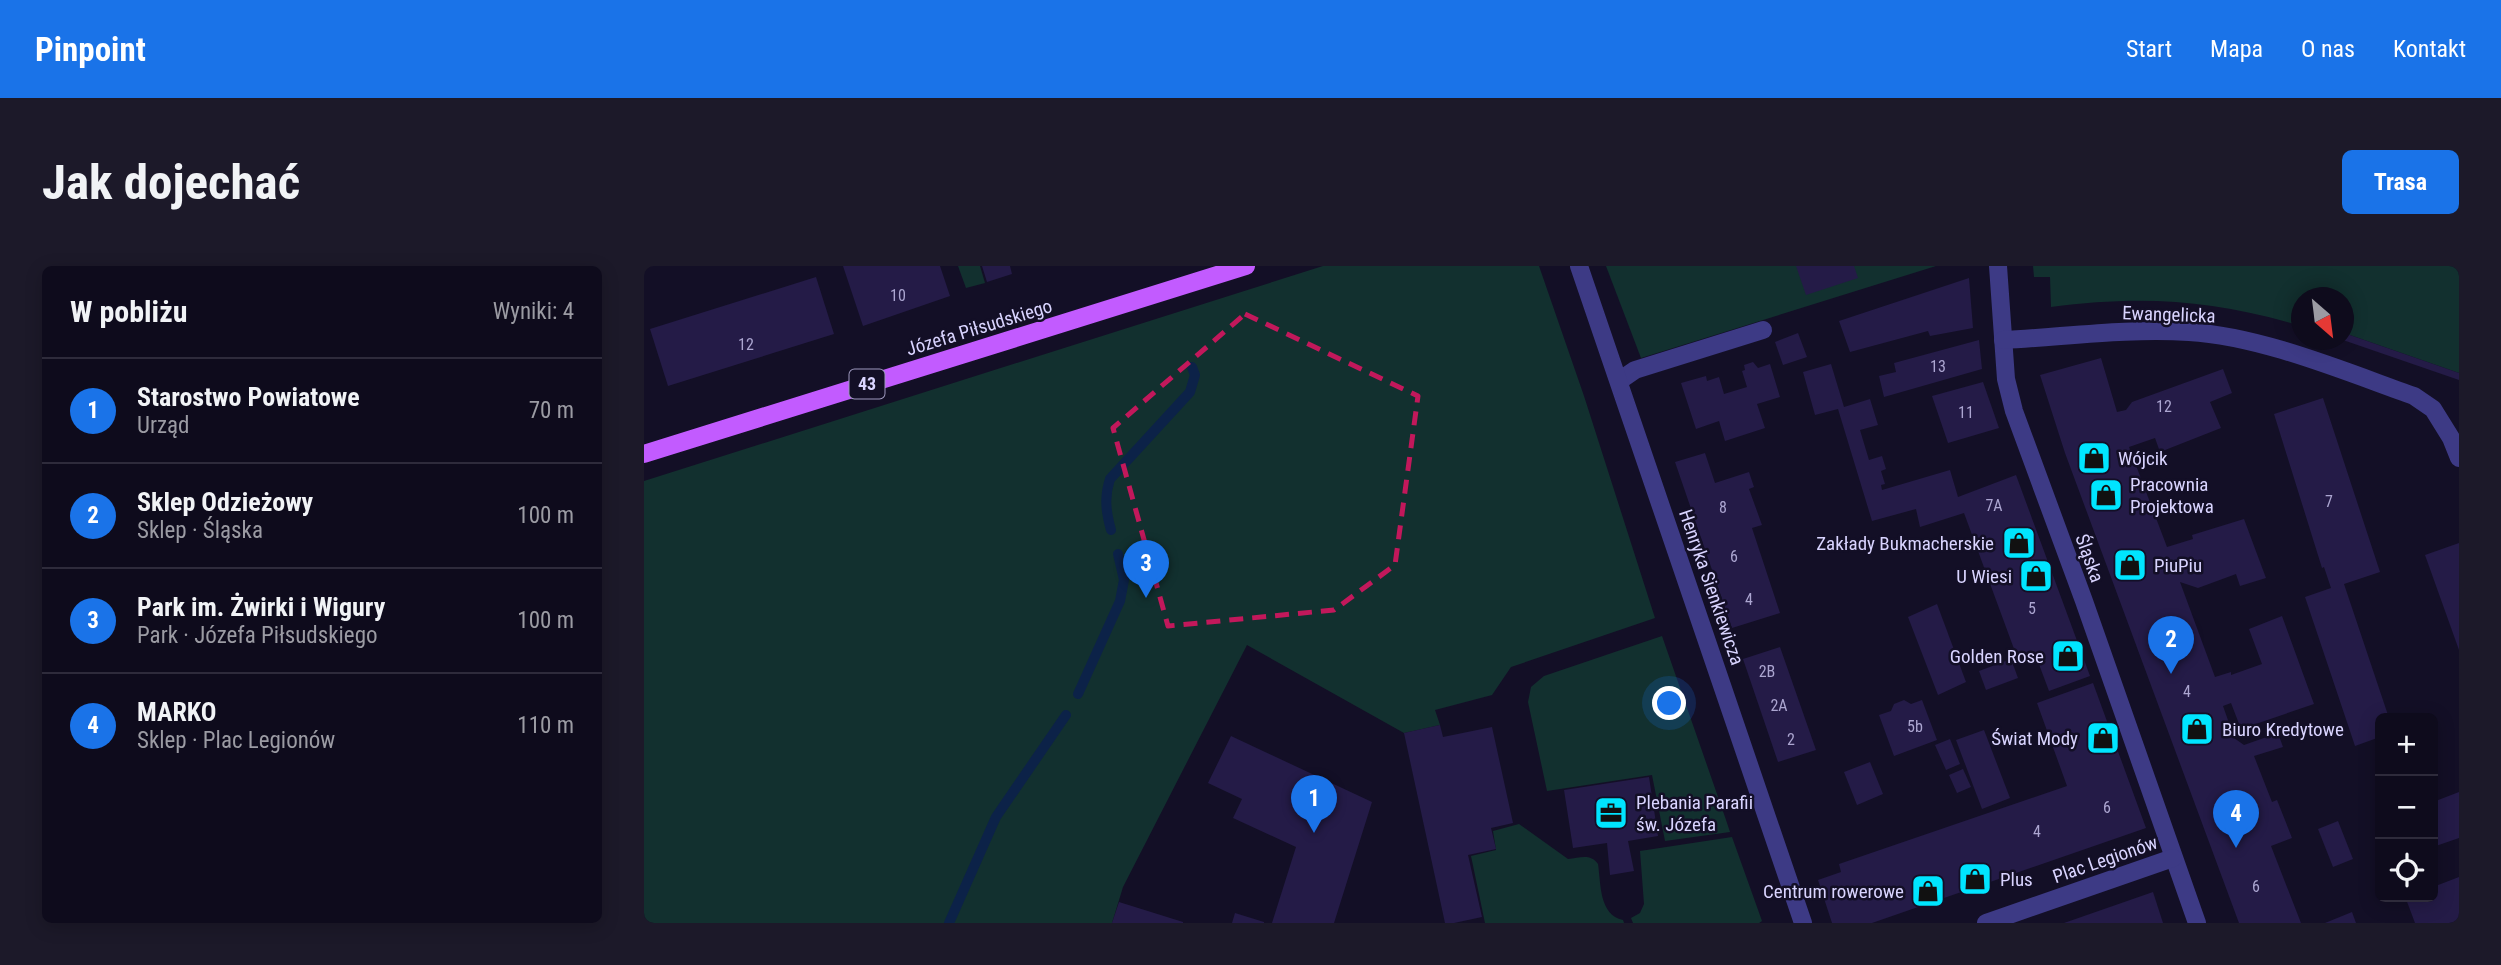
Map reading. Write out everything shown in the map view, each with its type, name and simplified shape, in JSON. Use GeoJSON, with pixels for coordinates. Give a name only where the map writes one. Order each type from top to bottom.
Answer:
{"type":"FeatureCollection","features":[{"type":"Feature","properties":{"kind":"main road","name":"Józefa Piłsudskiego"},"geometry":{"type":"LineString","coordinates":[[644,454],[1246,266]]}},
{"type":"Feature","properties":{"kind":"street","name":"Henryka Sienkiewicza"},"geometry":{"type":"LineString","coordinates":[[1579,266],[1803,923]]}},
{"type":"Feature","properties":{"kind":"street","name":"Śląska"},"geometry":{"type":"LineString","coordinates":[[1998,266],[2006,379],[2014,411],[2084,601],[2173,858]]}},
{"type":"Feature","properties":{"kind":"street"},"geometry":{"type":"LineString","coordinates":[[1619,381],[1634,370],[1763,330]]}},
{"type":"Feature","properties":{"kind":"street","name":"Ewangelicka"},"geometry":{"type":"LineString","coordinates":[[2003,340],[2155,331],[2218,335],[2261,345],[2414,396],[2433,409],[2451,438],[2459,458]]}},
{"type":"Feature","properties":{"kind":"street","name":"Plac Legionów"},"geometry":{"type":"LineString","coordinates":[[1986,923],[2173,858],[2197,923]]}},
{"type":"Feature","properties":{"kind":"highlighted area"},"geometry":{"type":"Polygon","coordinates":[[[1245,314],[1418,396],[1395,565],[1334,610],[1168,626],[1113,428],[1245,314]]]}},
{"type":"Feature","properties":{"kind":"green space"},"geometry":{"type":"Polygon","coordinates":[[[958,266],[980,266],[985,283],[966,288],[958,266]]]}},
{"type":"Feature","properties":{"kind":"green space"},"geometry":{"type":"Polygon","coordinates":[[[1323,266],[1539,266],[1655,618],[1511,667],[1492,695],[1435,710],[1440,725],[1404,733],[1247,645],[1123,887],[1112,923],[644,923],[644,481],[1323,266]]]}},
{"type":"Feature","properties":{"kind":"green space"},"geometry":{"type":"Polygon","coordinates":[[[1606,266],[1936,266],[1641,358],[1606,266]]]}},
{"type":"Feature","properties":{"kind":"green space"},"geometry":{"type":"Polygon","coordinates":[[[2033,266],[2459,266],[2459,373],[2354,336],[2354,287],[2291,287],[2291,323],[2238,310],[2178,302],[2116,301],[2051,307],[2050,277],[2034,277],[2033,266]]]}},
{"type":"Feature","properties":{"kind":"green space"},"geometry":{"type":"Polygon","coordinates":[[[1662,636],[1730,832],[1665,841],[1652,775],[1547,791],[1528,702],[1531,687],[1544,676],[1662,636]]]}},
{"type":"Feature","properties":{"kind":"green space"},"geometry":{"type":"Polygon","coordinates":[[[1519,824],[1568,859],[1592,858],[1598,864],[1605,905],[1609,912],[1624,923],[1485,923],[1471,856],[1496,850],[1493,831],[1519,824]]]}},
{"type":"Feature","properties":{"kind":"green space"},"geometry":{"type":"Polygon","coordinates":[[[1732,837],[1762,921],[1633,923],[1631,918],[1640,913],[1644,904],[1640,851],[1732,837]]]}},
{"type":"Feature","properties":{"kind":"building"},"geometry":{"type":"Polygon","coordinates":[[[843,266],[940,266],[950,296],[863,326],[843,266]]]}},
{"type":"Feature","properties":{"kind":"building"},"geometry":{"type":"Polygon","coordinates":[[[982,266],[1010,266],[1012,274],[987,282],[982,266]]]}},
{"type":"Feature","properties":{"kind":"building"},"geometry":{"type":"Polygon","coordinates":[[[1796,266],[1854,266],[1858,278],[1806,295],[1796,266]]]}},
{"type":"Feature","properties":{"kind":"building"},"geometry":{"type":"Polygon","coordinates":[[[816,277],[834,334],[668,386],[650,329],[816,277]]]}},
{"type":"Feature","properties":{"kind":"building"},"geometry":{"type":"Polygon","coordinates":[[[1969,278],[1973,328],[1930,336],[1928,331],[1850,352],[1839,321],[1969,278]]]}},
{"type":"Feature","properties":{"kind":"building"},"geometry":{"type":"Polygon","coordinates":[[[1798,333],[1807,357],[1783,365],[1775,342],[1798,333]]]}},
{"type":"Feature","properties":{"kind":"building"},"geometry":{"type":"Polygon","coordinates":[[[2354,336],[2459,373],[2459,380],[2354,344],[2354,336]]]}},
{"type":"Feature","properties":{"kind":"building"},"geometry":{"type":"Polygon","coordinates":[[[1979,340],[1982,369],[1884,397],[1879,376],[1896,372],[1894,363],[1979,340]]]}},
{"type":"Feature","properties":{"kind":"building"},"geometry":{"type":"Polygon","coordinates":[[[2101,358],[2117,412],[2126,410],[2132,402],[2223,369],[2232,393],[2210,402],[2221,428],[2160,452],[2155,438],[2129,447],[2167,547],[2193,539],[2192,535],[2244,519],[2266,578],[2240,586],[2236,574],[2198,588],[2180,582],[2215,677],[2231,672],[2231,675],[2262,664],[2249,629],[2282,616],[2314,704],[2241,729],[2231,703],[2223,706],[2229,723],[2234,725],[2238,734],[2234,738],[2244,745],[2278,733],[2283,747],[2254,756],[2272,802],[2277,800],[2292,838],[2271,846],[2301,923],[2239,923],[2065,453],[2040,375],[2101,358]]]}},
{"type":"Feature","properties":{"kind":"building"},"geometry":{"type":"Polygon","coordinates":[[[1753,362],[1758,368],[1770,364],[1780,397],[1757,404],[1765,428],[1725,441],[1719,421],[1696,429],[1681,383],[1706,376],[1707,381],[1719,377],[1724,394],[1747,387],[1742,371],[1745,370],[1744,365],[1753,362]]]}},
{"type":"Feature","properties":{"kind":"building"},"geometry":{"type":"Polygon","coordinates":[[[1831,364],[1844,407],[1870,399],[1878,425],[1860,430],[1869,460],[1882,456],[1886,469],[1881,471],[1885,484],[1881,485],[1882,490],[1950,470],[1958,497],[2016,475],[2090,676],[2049,691],[2034,651],[2017,657],[1964,513],[1920,527],[1916,509],[1872,521],[1838,409],[1815,415],[1803,372],[1831,364]]]}},
{"type":"Feature","properties":{"kind":"building"},"geometry":{"type":"Polygon","coordinates":[[[1983,382],[1999,428],[1948,443],[1932,396],[1983,382]]]}},
{"type":"Feature","properties":{"kind":"building"},"geometry":{"type":"Polygon","coordinates":[[[2323,398],[2380,572],[2344,584],[2387,713],[2375,713],[2375,739],[2355,746],[2305,597],[2331,588],[2324,567],[2322,568],[2274,414],[2323,398]]]}},
{"type":"Feature","properties":{"kind":"building"},"geometry":{"type":"Polygon","coordinates":[[[1705,453],[1715,483],[1749,472],[1754,487],[1749,489],[1762,525],[1752,528],[1780,613],[1732,628],[1675,462],[1705,453]]]}},
{"type":"Feature","properties":{"kind":"building"},"geometry":{"type":"Polygon","coordinates":[[[2459,543],[2459,650],[2425,555],[2459,543]]]}},
{"type":"Feature","properties":{"kind":"building"},"geometry":{"type":"Polygon","coordinates":[[[1937,604],[1966,682],[1938,695],[1908,617],[1937,604]]]}},
{"type":"Feature","properties":{"kind":"building"},"geometry":{"type":"Polygon","coordinates":[[[1780,647],[1816,750],[1778,762],[1743,659],[1780,647]]]}},
{"type":"Feature","properties":{"kind":"building"},"geometry":{"type":"Polygon","coordinates":[[[2011,659],[2018,678],[1986,690],[1979,671],[2011,659]]]}},
{"type":"Feature","properties":{"kind":"building"},"geometry":{"type":"Polygon","coordinates":[[[2093,683],[2146,828],[1872,923],[1832,923],[1818,880],[1841,872],[1839,864],[2067,786],[2037,703],[2093,683]]]}},
{"type":"Feature","properties":{"kind":"building"},"geometry":{"type":"Polygon","coordinates":[[[1904,700],[1911,704],[1922,700],[1937,740],[1894,756],[1879,715],[1891,711],[1894,704],[1904,700]]]}},
{"type":"Feature","properties":{"kind":"building"},"geometry":{"type":"Polygon","coordinates":[[[1440,725],[1443,737],[1492,727],[1513,823],[1491,828],[1496,849],[1468,855],[1482,917],[1454,923],[1445,923],[1404,733],[1440,725]]]}},
{"type":"Feature","properties":{"kind":"building"},"geometry":{"type":"Polygon","coordinates":[[[1984,730],[2010,798],[1982,809],[1956,740],[1984,730]]]}},
{"type":"Feature","properties":{"kind":"building"},"geometry":{"type":"Polygon","coordinates":[[[1231,736],[1372,802],[1334,923],[1272,923],[1296,847],[1233,818],[1242,799],[1208,783],[1231,736]]]}},
{"type":"Feature","properties":{"kind":"building"},"geometry":{"type":"Polygon","coordinates":[[[1950,739],[1960,764],[1946,770],[1935,745],[1950,739]]]}},
{"type":"Feature","properties":{"kind":"building"},"geometry":{"type":"Polygon","coordinates":[[[1870,762],[1883,794],[1857,805],[1844,772],[1870,762]]]}},
{"type":"Feature","properties":{"kind":"building"},"geometry":{"type":"Polygon","coordinates":[[[1963,769],[1971,787],[1957,793],[1949,775],[1963,769]]]}},
{"type":"Feature","properties":{"kind":"building","name":"Plebania Parafii św. Józefa"},"geometry":{"type":"Polygon","coordinates":[[[1649,777],[1658,836],[1628,841],[1634,871],[1610,875],[1607,843],[1573,848],[1564,790],[1649,777]]]}},
{"type":"Feature","properties":{"kind":"building"},"geometry":{"type":"Polygon","coordinates":[[[2459,792],[2459,838],[2438,845],[2438,839],[2438,800],[2459,792]]]}},
{"type":"Feature","properties":{"kind":"building"},"geometry":{"type":"Polygon","coordinates":[[[2338,821],[2353,859],[2333,867],[2318,829],[2338,821]]]}},
{"type":"Feature","properties":{"kind":"building"},"geometry":{"type":"Polygon","coordinates":[[[2459,877],[2459,923],[2415,923],[2407,902],[2438,902],[2438,885],[2459,877]]]}},
{"type":"Feature","properties":{"kind":"building"},"geometry":{"type":"Polygon","coordinates":[[[2153,892],[2163,923],[2064,923],[2153,892]]]}},
{"type":"Feature","properties":{"kind":"building"},"geometry":{"type":"Polygon","coordinates":[[[1119,902],[1183,922],[1183,923],[1112,923],[1119,902]]]}},
{"type":"Feature","properties":{"kind":"building"},"geometry":{"type":"Polygon","coordinates":[[[2352,912],[2356,923],[2325,923],[2352,912]]]}},
{"type":"Feature","properties":{"kind":"building"},"geometry":{"type":"Polygon","coordinates":[[[1235,913],[1264,922],[1264,923],[1232,923],[1235,913]]]}},
{"type":"Feature","properties":{"kind":"waterway"},"geometry":{"type":"LineString","coordinates":[[1111,530],[1106,505],[1110,479],[1190,392],[1195,375],[1192,367]]}},
{"type":"Feature","properties":{"kind":"waterway"},"geometry":{"type":"LineString","coordinates":[[1078,694],[1120,601],[1124,580],[1118,554]]}},
{"type":"Feature","properties":{"kind":"waterway"},"geometry":{"type":"LineString","coordinates":[[949,923],[996,817],[1066,715]]}},
{"type":"Feature","properties":{"kind":"place","name":"Wójcik"},"geometry":{"type":"Point","coordinates":[2094,458]}},
{"type":"Feature","properties":{"kind":"place","name":"Pracownia Projektowa"},"geometry":{"type":"Point","coordinates":[2106,495]}},
{"type":"Feature","properties":{"kind":"place","name":"Zakłady Bukmacherskie"},"geometry":{"type":"Point","coordinates":[2019,543]}},
{"type":"Feature","properties":{"kind":"place","name":"PiuPiu"},"geometry":{"type":"Point","coordinates":[2130,565]}},
{"type":"Feature","properties":{"kind":"place","name":"U Wiesi"},"geometry":{"type":"Point","coordinates":[2036,576]}},
{"type":"Feature","properties":{"kind":"place","name":"Park im. Żwirki i Wigury"},"geometry":{"type":"Point","coordinates":[1146,598]}},
{"type":"Feature","properties":{"kind":"place","name":"Golden Rose"},"geometry":{"type":"Point","coordinates":[2068,656]}},
{"type":"Feature","properties":{"kind":"place","name":"Sklep Odzieżowy"},"geometry":{"type":"Point","coordinates":[2171,674]}},
{"type":"Feature","properties":{"kind":"place","name":"Biuro Kredytowe"},"geometry":{"type":"Point","coordinates":[2197,729]}},
{"type":"Feature","properties":{"kind":"place","name":"Świat Mody"},"geometry":{"type":"Point","coordinates":[2103,738]}},
{"type":"Feature","properties":{"kind":"place","name":"Plebania Parafii św. Józefa"},"geometry":{"type":"Point","coordinates":[1611,813]}},
{"type":"Feature","properties":{"kind":"place","name":"Starostwo Powiatowe"},"geometry":{"type":"Point","coordinates":[1314,833]}},
{"type":"Feature","properties":{"kind":"place","name":"MARKO"},"geometry":{"type":"Point","coordinates":[2236,848]}},
{"type":"Feature","properties":{"kind":"place","name":"Plus"},"geometry":{"type":"Point","coordinates":[1975,879]}},
{"type":"Feature","properties":{"kind":"place","name":"Centrum rowerowe"},"geometry":{"type":"Point","coordinates":[1928,891]}}]}
